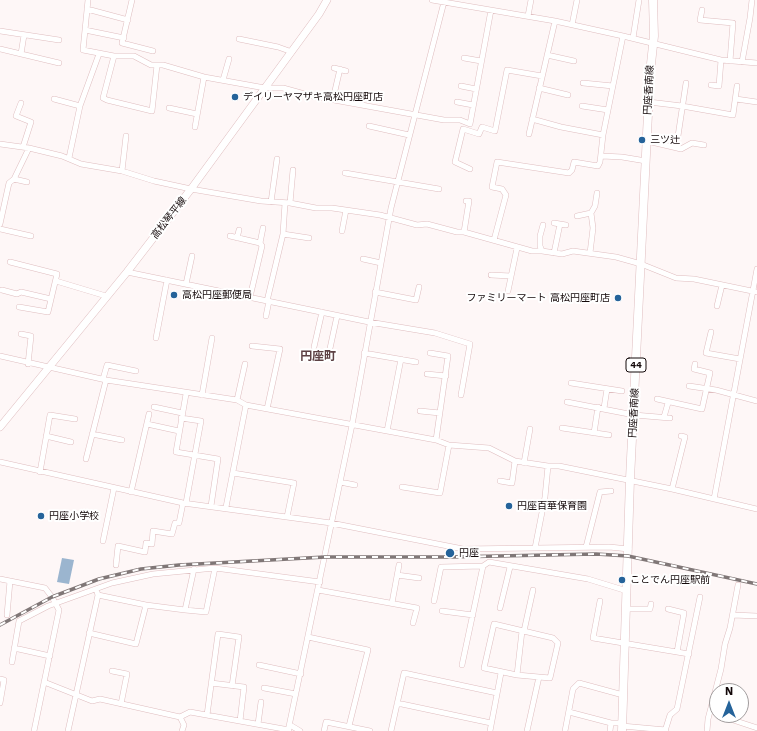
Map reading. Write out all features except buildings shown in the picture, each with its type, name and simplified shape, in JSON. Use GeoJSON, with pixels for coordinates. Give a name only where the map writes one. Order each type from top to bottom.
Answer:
{"type":"FeatureCollection","features":[{"type":"Feature","properties":{"kind":"main road","name":"高松琴平線"},"geometry":{"type":"LineString","coordinates":[[0,427],[127,272],[191,189],[292,52],[327,0]]}},
{"type":"Feature","properties":{"kind":"main road","name":"円座香南線"},"geometry":{"type":"LineString","coordinates":[[622,726],[630,480],[649,102],[655,21],[653,0]]}},
{"type":"Feature","properties":{"kind":"street"},"geometry":{"type":"LineString","coordinates":[[88,0],[83,50],[114,56],[134,56],[151,65],[163,65],[204,77],[265,88],[283,88],[444,120],[460,120],[470,124],[491,10]]}},
{"type":"Feature","properties":{"kind":"street"},"geometry":{"type":"LineString","coordinates":[[132,0],[122,43],[153,51]]}},
{"type":"Feature","properties":{"kind":"street"},"geometry":{"type":"LineString","coordinates":[[433,0],[555,21],[633,38],[721,60],[757,63]]}},
{"type":"Feature","properties":{"kind":"street"},"geometry":{"type":"LineString","coordinates":[[528,16],[531,0]]}},
{"type":"Feature","properties":{"kind":"street"},"geometry":{"type":"LineString","coordinates":[[572,25],[577,0]]}},
{"type":"Feature","properties":{"kind":"street"},"geometry":{"type":"LineString","coordinates":[[633,38],[639,0]]}},
{"type":"Feature","properties":{"kind":"street"},"geometry":{"type":"LineString","coordinates":[[742,62],[752,0]]}},
{"type":"Feature","properties":{"kind":"street"},"geometry":{"type":"LineString","coordinates":[[289,729],[352,425],[369,322],[397,181],[444,2]]}},
{"type":"Feature","properties":{"kind":"street"},"geometry":{"type":"LineString","coordinates":[[87,9],[128,20]]}},
{"type":"Feature","properties":{"kind":"street"},"geometry":{"type":"LineString","coordinates":[[702,10],[700,20],[733,23],[730,61]]}},
{"type":"Feature","properties":{"kind":"street"},"geometry":{"type":"LineString","coordinates":[[529,134],[555,21]]}},
{"type":"Feature","properties":{"kind":"street"},"geometry":{"type":"LineString","coordinates":[[85,30],[124,38]]}},
{"type":"Feature","properties":{"kind":"street"},"geometry":{"type":"LineString","coordinates":[[0,31],[59,40]]}},
{"type":"Feature","properties":{"kind":"street"},"geometry":{"type":"LineString","coordinates":[[21,54],[24,35]]}},
{"type":"Feature","properties":{"kind":"street"},"geometry":{"type":"LineString","coordinates":[[494,240],[506,195],[502,189],[492,187],[497,162],[569,173],[572,170],[574,162],[598,166],[602,156],[601,150],[603,135],[623,36]]}},
{"type":"Feature","properties":{"kind":"street"},"geometry":{"type":"LineString","coordinates":[[239,38],[278,47],[292,52]]}},
{"type":"Feature","properties":{"kind":"street"},"geometry":{"type":"LineString","coordinates":[[0,49],[59,63]]}},
{"type":"Feature","properties":{"kind":"street"},"geometry":{"type":"LineString","coordinates":[[69,158],[80,106],[99,54]]}},
{"type":"Feature","properties":{"kind":"street"},"geometry":{"type":"LineString","coordinates":[[547,55],[574,62]]}},
{"type":"Feature","properties":{"kind":"street"},"geometry":{"type":"LineString","coordinates":[[114,56],[103,98],[152,111],[157,65]]}},
{"type":"Feature","properties":{"kind":"street"},"geometry":{"type":"LineString","coordinates":[[464,58],[482,61]]}},
{"type":"Feature","properties":{"kind":"street"},"geometry":{"type":"LineString","coordinates":[[223,80],[229,59]]}},
{"type":"Feature","properties":{"kind":"street"},"geometry":{"type":"LineString","coordinates":[[711,85],[719,86],[721,60]]}},
{"type":"Feature","properties":{"kind":"street"},"geometry":{"type":"LineString","coordinates":[[334,68],[346,71]]}},
{"type":"Feature","properties":{"kind":"street"},"geometry":{"type":"LineString","coordinates":[[333,99],[340,70]]}},
{"type":"Feature","properties":{"kind":"street"},"geometry":{"type":"LineString","coordinates":[[470,170],[455,162],[463,129],[479,134],[482,126],[495,131],[507,70],[542,76]]}},
{"type":"Feature","properties":{"kind":"street"},"geometry":{"type":"LineString","coordinates":[[195,127],[204,77]]}},
{"type":"Feature","properties":{"kind":"street"},"geometry":{"type":"LineString","coordinates":[[583,83],[613,86]]}},
{"type":"Feature","properties":{"kind":"street"},"geometry":{"type":"LineString","coordinates":[[678,136],[686,83]]}},
{"type":"Feature","properties":{"kind":"street"},"geometry":{"type":"LineString","coordinates":[[461,86],[476,88]]}},
{"type":"Feature","properties":{"kind":"street"},"geometry":{"type":"LineString","coordinates":[[649,102],[733,115],[737,86]]}},
{"type":"Feature","properties":{"kind":"street"},"geometry":{"type":"LineString","coordinates":[[539,88],[568,95]]}},
{"type":"Feature","properties":{"kind":"street"},"geometry":{"type":"LineString","coordinates":[[54,99],[80,106]]}},
{"type":"Feature","properties":{"kind":"street"},"geometry":{"type":"LineString","coordinates":[[736,99],[757,102]]}},
{"type":"Feature","properties":{"kind":"street"},"geometry":{"type":"LineString","coordinates":[[457,102],[473,105]]}},
{"type":"Feature","properties":{"kind":"street"},"geometry":{"type":"LineString","coordinates":[[0,224],[9,183],[14,179],[26,148],[31,122],[16,116],[21,103]]}},
{"type":"Feature","properties":{"kind":"street"},"geometry":{"type":"LineString","coordinates":[[582,106],[608,110]]}},
{"type":"Feature","properties":{"kind":"street"},"geometry":{"type":"LineString","coordinates":[[168,108],[197,114]]}},
{"type":"Feature","properties":{"kind":"street"},"geometry":{"type":"LineString","coordinates":[[532,118],[561,127],[603,135]]}},
{"type":"Feature","properties":{"kind":"street"},"geometry":{"type":"LineString","coordinates":[[369,126],[409,135]]}},
{"type":"Feature","properties":{"kind":"street"},"geometry":{"type":"LineString","coordinates":[[122,171],[126,136]]}},
{"type":"Feature","properties":{"kind":"street"},"geometry":{"type":"LineString","coordinates":[[647,141],[681,149],[692,143],[704,145]]}},
{"type":"Feature","properties":{"kind":"street"},"geometry":{"type":"LineString","coordinates":[[0,144],[26,148],[69,158],[81,164],[122,171],[154,181],[191,189],[271,202],[346,210],[417,225],[427,224],[457,232],[464,232],[518,248],[567,254],[573,251],[590,253],[641,264],[676,278],[694,279],[755,292]]}},
{"type":"Feature","properties":{"kind":"street"},"geometry":{"type":"LineString","coordinates":[[602,156],[622,156],[646,161]]}},
{"type":"Feature","properties":{"kind":"street"},"geometry":{"type":"LineString","coordinates":[[271,202],[277,159]]}},
{"type":"Feature","properties":{"kind":"street"},"geometry":{"type":"LineString","coordinates":[[266,316],[283,234],[293,170]]}},
{"type":"Feature","properties":{"kind":"street"},"geometry":{"type":"LineString","coordinates":[[345,173],[439,189]]}},
{"type":"Feature","properties":{"kind":"street"},"geometry":{"type":"LineString","coordinates":[[14,179],[27,182]]}},
{"type":"Feature","properties":{"kind":"street"},"geometry":{"type":"LineString","coordinates":[[590,253],[593,228],[591,213],[595,206],[597,193]]}},
{"type":"Feature","properties":{"kind":"street"},"geometry":{"type":"LineString","coordinates":[[464,232],[469,201],[466,201]]}},
{"type":"Feature","properties":{"kind":"street"},"geometry":{"type":"LineString","coordinates":[[342,231],[346,210]]}},
{"type":"Feature","properties":{"kind":"street"},"geometry":{"type":"LineString","coordinates":[[577,216],[591,213]]}},
{"type":"Feature","properties":{"kind":"street"},"geometry":{"type":"LineString","coordinates":[[554,223],[566,225]]}},
{"type":"Feature","properties":{"kind":"street"},"geometry":{"type":"LineString","coordinates":[[554,253],[560,224]]}},
{"type":"Feature","properties":{"kind":"street"},"geometry":{"type":"LineString","coordinates":[[542,251],[540,246],[540,236],[543,225]]}},
{"type":"Feature","properties":{"kind":"street"},"geometry":{"type":"LineString","coordinates":[[250,297],[262,246],[260,243],[263,228]]}},
{"type":"Feature","properties":{"kind":"street"},"geometry":{"type":"LineString","coordinates":[[0,229],[31,236]]}},
{"type":"Feature","properties":{"kind":"street"},"geometry":{"type":"LineString","coordinates":[[237,238],[239,230]]}},
{"type":"Feature","properties":{"kind":"street"},"geometry":{"type":"LineString","coordinates":[[283,234],[309,238]]}},
{"type":"Feature","properties":{"kind":"street"},"geometry":{"type":"LineString","coordinates":[[230,236],[260,243]]}},
{"type":"Feature","properties":{"kind":"street"},"geometry":{"type":"LineString","coordinates":[[508,291],[518,248]]}},
{"type":"Feature","properties":{"kind":"street"},"geometry":{"type":"LineString","coordinates":[[186,284],[192,256]]}},
{"type":"Feature","properties":{"kind":"street"},"geometry":{"type":"LineString","coordinates":[[363,259],[380,263]]}},
{"type":"Feature","properties":{"kind":"street"},"geometry":{"type":"LineString","coordinates":[[10,262],[57,274],[48,312],[19,308]]}},
{"type":"Feature","properties":{"kind":"street"},"geometry":{"type":"LineString","coordinates":[[714,499],[740,359],[755,292],[757,269]]}},
{"type":"Feature","properties":{"kind":"street"},"geometry":{"type":"LineString","coordinates":[[127,272],[337,316],[435,333],[470,344],[461,395]]}},
{"type":"Feature","properties":{"kind":"street"},"geometry":{"type":"LineString","coordinates":[[491,275],[511,276]]}},
{"type":"Feature","properties":{"kind":"street"},"geometry":{"type":"LineString","coordinates":[[156,338],[167,280]]}},
{"type":"Feature","properties":{"kind":"street"},"geometry":{"type":"LineString","coordinates":[[56,281],[106,296]]}},
{"type":"Feature","properties":{"kind":"street"},"geometry":{"type":"LineString","coordinates":[[717,306],[722,285]]}},
{"type":"Feature","properties":{"kind":"street"},"geometry":{"type":"LineString","coordinates":[[375,292],[416,300],[419,287]]}},
{"type":"Feature","properties":{"kind":"street"},"geometry":{"type":"LineString","coordinates":[[2,290],[17,294],[20,292],[51,299]]}},
{"type":"Feature","properties":{"kind":"street"},"geometry":{"type":"LineString","coordinates":[[314,347],[322,312]]}},
{"type":"Feature","properties":{"kind":"street"},"geometry":{"type":"LineString","coordinates":[[329,353],[337,316]]}},
{"type":"Feature","properties":{"kind":"street"},"geometry":{"type":"LineString","coordinates":[[711,332],[706,352],[740,359]]}},
{"type":"Feature","properties":{"kind":"street"},"geometry":{"type":"LineString","coordinates":[[21,334],[31,336],[28,364]]}},
{"type":"Feature","properties":{"kind":"street"},"geometry":{"type":"LineString","coordinates":[[202,395],[212,338]]}},
{"type":"Feature","properties":{"kind":"street"},"geometry":{"type":"LineString","coordinates":[[252,346],[280,349],[267,408]]}},
{"type":"Feature","properties":{"kind":"street"},"geometry":{"type":"LineString","coordinates":[[364,353],[416,362]]}},
{"type":"Feature","properties":{"kind":"street"},"geometry":{"type":"LineString","coordinates":[[430,353],[448,356],[436,440]]}},
{"type":"Feature","properties":{"kind":"street"},"geometry":{"type":"LineString","coordinates":[[0,356],[28,364],[104,379],[186,394],[237,400],[246,405],[436,440],[449,445],[489,448],[515,461],[548,466],[559,466],[630,480],[757,509]]}},
{"type":"Feature","properties":{"kind":"street"},"geometry":{"type":"LineString","coordinates":[[387,431],[401,359]]}},
{"type":"Feature","properties":{"kind":"street"},"geometry":{"type":"LineString","coordinates":[[237,400],[246,364]]}},
{"type":"Feature","properties":{"kind":"street"},"geometry":{"type":"LineString","coordinates":[[657,399],[702,409],[710,373],[694,369],[695,364]]}},
{"type":"Feature","properties":{"kind":"street"},"geometry":{"type":"LineString","coordinates":[[86,459],[107,365],[136,371]]}},
{"type":"Feature","properties":{"kind":"street"},"geometry":{"type":"LineString","coordinates":[[427,374],[446,376]]}},
{"type":"Feature","properties":{"kind":"street"},"geometry":{"type":"LineString","coordinates":[[571,382],[622,391]]}},
{"type":"Feature","properties":{"kind":"street"},"geometry":{"type":"LineString","coordinates":[[689,386],[757,401]]}},
{"type":"Feature","properties":{"kind":"street"},"geometry":{"type":"LineString","coordinates":[[604,408],[607,389]]}},
{"type":"Feature","properties":{"kind":"street"},"geometry":{"type":"LineString","coordinates":[[186,394],[176,452],[218,460],[211,506]]}},
{"type":"Feature","properties":{"kind":"street"},"geometry":{"type":"LineString","coordinates":[[567,402],[653,418],[667,417],[668,402]]}},
{"type":"Feature","properties":{"kind":"street"},"geometry":{"type":"LineString","coordinates":[[226,507],[246,405]]}},
{"type":"Feature","properties":{"kind":"street"},"geometry":{"type":"LineString","coordinates":[[116,565],[118,546],[145,552],[146,543],[152,544],[154,531],[172,534],[175,523],[179,523],[184,503],[195,456],[201,421],[154,407]]}},
{"type":"Feature","properties":{"kind":"street"},"geometry":{"type":"LineString","coordinates":[[594,433],[598,407]]}},
{"type":"Feature","properties":{"kind":"street"},"geometry":{"type":"LineString","coordinates":[[420,411],[440,414]]}},
{"type":"Feature","properties":{"kind":"street"},"geometry":{"type":"LineString","coordinates":[[131,492],[149,414]]}},
{"type":"Feature","properties":{"kind":"street"},"geometry":{"type":"LineString","coordinates":[[40,472],[50,415],[75,419]]}},
{"type":"Feature","properties":{"kind":"street"},"geometry":{"type":"LineString","coordinates":[[147,424],[179,431]]}},
{"type":"Feature","properties":{"kind":"street"},"geometry":{"type":"LineString","coordinates":[[562,428],[609,435]]}},
{"type":"Feature","properties":{"kind":"street"},"geometry":{"type":"LineString","coordinates":[[524,463],[530,429]]}},
{"type":"Feature","properties":{"kind":"street"},"geometry":{"type":"LineString","coordinates":[[92,434],[122,440]]}},
{"type":"Feature","properties":{"kind":"street"},"geometry":{"type":"LineString","coordinates":[[46,436],[71,442]]}},
{"type":"Feature","properties":{"kind":"street"},"geometry":{"type":"LineString","coordinates":[[672,489],[685,437],[681,436]]}},
{"type":"Feature","properties":{"kind":"street"},"geometry":{"type":"LineString","coordinates":[[402,487],[440,493],[449,445]]}},
{"type":"Feature","properties":{"kind":"street"},"geometry":{"type":"LineString","coordinates":[[500,481],[512,482],[515,461]]}},
{"type":"Feature","properties":{"kind":"street"},"geometry":{"type":"LineString","coordinates":[[0,462],[184,503],[226,507],[331,523],[463,549],[628,549]]}},
{"type":"Feature","properties":{"kind":"street"},"geometry":{"type":"LineString","coordinates":[[535,548],[545,497],[548,466]]}},
{"type":"Feature","properties":{"kind":"street"},"geometry":{"type":"LineString","coordinates":[[233,473],[294,483],[287,517]]}},
{"type":"Feature","properties":{"kind":"street"},"geometry":{"type":"LineString","coordinates":[[340,482],[355,484]]}},
{"type":"Feature","properties":{"kind":"street"},"geometry":{"type":"LineString","coordinates":[[103,541],[114,488]]}},
{"type":"Feature","properties":{"kind":"street"},"geometry":{"type":"LineString","coordinates":[[586,548],[600,492],[611,490]]}},
{"type":"Feature","properties":{"kind":"street"},"geometry":{"type":"LineString","coordinates":[[434,601],[441,567],[483,566],[489,562],[506,564],[510,567],[588,579],[627,590]]}},
{"type":"Feature","properties":{"kind":"street"},"geometry":{"type":"LineString","coordinates":[[392,604],[399,565]]}},
{"type":"Feature","properties":{"kind":"street"},"geometry":{"type":"LineString","coordinates":[[462,665],[483,566]]}},
{"type":"Feature","properties":{"kind":"street"},"geometry":{"type":"LineString","coordinates":[[500,608],[510,567]]}},
{"type":"Feature","properties":{"kind":"street"},"geometry":{"type":"LineString","coordinates":[[12,662],[19,621],[48,606],[112,583],[153,574],[215,568],[320,582]]}},
{"type":"Feature","properties":{"kind":"street"},"geometry":{"type":"LineString","coordinates":[[98,595],[146,605],[206,612],[215,568]]}},
{"type":"Feature","properties":{"kind":"street"},"geometry":{"type":"LineString","coordinates":[[186,610],[194,569]]}},
{"type":"Feature","properties":{"kind":"street"},"geometry":{"type":"LineString","coordinates":[[397,575],[419,578]]}},
{"type":"Feature","properties":{"kind":"street"},"geometry":{"type":"LineString","coordinates":[[0,579],[45,588],[57,604],[59,610],[34,731]]}},
{"type":"Feature","properties":{"kind":"street"},"geometry":{"type":"LineString","coordinates":[[7,615],[10,581]]}},
{"type":"Feature","properties":{"kind":"street"},"geometry":{"type":"LineString","coordinates":[[707,731],[708,719],[718,685],[725,644],[733,615],[738,584]]}},
{"type":"Feature","properties":{"kind":"street"},"geometry":{"type":"LineString","coordinates":[[68,731],[98,595],[96,589]]}},
{"type":"Feature","properties":{"kind":"street"},"geometry":{"type":"LineString","coordinates":[[318,590],[417,608],[414,623]]}},
{"type":"Feature","properties":{"kind":"street"},"geometry":{"type":"LineString","coordinates":[[517,675],[523,631],[533,590]]}},
{"type":"Feature","properties":{"kind":"street"},"geometry":{"type":"LineString","coordinates":[[569,712],[622,726],[666,730],[670,715],[677,709],[700,597]]}},
{"type":"Feature","properties":{"kind":"street"},"geometry":{"type":"LineString","coordinates":[[600,601],[593,638],[689,654]]}},
{"type":"Feature","properties":{"kind":"street"},"geometry":{"type":"LineString","coordinates":[[626,609],[650,609],[651,604]]}},
{"type":"Feature","properties":{"kind":"street"},"geometry":{"type":"LineString","coordinates":[[89,633],[136,644],[146,605]]}},
{"type":"Feature","properties":{"kind":"street"},"geometry":{"type":"LineString","coordinates":[[668,609],[684,613],[676,652]]}},
{"type":"Feature","properties":{"kind":"street"},"geometry":{"type":"LineString","coordinates":[[442,611],[473,615]]}},
{"type":"Feature","properties":{"kind":"street"},"geometry":{"type":"LineString","coordinates":[[733,615],[757,616]]}},
{"type":"Feature","properties":{"kind":"street"},"geometry":{"type":"LineString","coordinates":[[494,624],[523,631],[553,638],[558,643],[550,678],[517,675],[484,668],[494,624]]}},
{"type":"Feature","properties":{"kind":"street"},"geometry":{"type":"LineString","coordinates":[[206,715],[218,634],[239,637],[232,686]]}},
{"type":"Feature","properties":{"kind":"street"},"geometry":{"type":"LineString","coordinates":[[308,637],[368,650],[349,726]]}},
{"type":"Feature","properties":{"kind":"street"},"geometry":{"type":"LineString","coordinates":[[14,648],[50,656]]}},
{"type":"Feature","properties":{"kind":"street"},"geometry":{"type":"LineString","coordinates":[[259,665],[300,674]]}},
{"type":"Feature","properties":{"kind":"street"},"geometry":{"type":"LineString","coordinates":[[112,671],[127,674],[121,704]]}},
{"type":"Feature","properties":{"kind":"street"},"geometry":{"type":"LineString","coordinates":[[490,731],[501,672]]}},
{"type":"Feature","properties":{"kind":"street"},"geometry":{"type":"LineString","coordinates":[[391,731],[404,673],[497,693]]}},
{"type":"Feature","properties":{"kind":"street"},"geometry":{"type":"LineString","coordinates":[[527,731],[539,677]]}},
{"type":"Feature","properties":{"kind":"street"},"geometry":{"type":"LineString","coordinates":[[0,679],[4,680],[0,703]]}},
{"type":"Feature","properties":{"kind":"street"},"geometry":{"type":"LineString","coordinates":[[44,682],[92,701],[100,699],[180,717],[190,712],[300,731]]}},
{"type":"Feature","properties":{"kind":"street"},"geometry":{"type":"LineString","coordinates":[[211,683],[244,687],[240,721]]}},
{"type":"Feature","properties":{"kind":"street"},"geometry":{"type":"LineString","coordinates":[[566,731],[573,689],[578,683],[623,695]]}},
{"type":"Feature","properties":{"kind":"street"},"geometry":{"type":"LineString","coordinates":[[264,688],[296,694]]}},
{"type":"Feature","properties":{"kind":"street"},"geometry":{"type":"LineString","coordinates":[[258,724],[261,702]]}},
{"type":"Feature","properties":{"kind":"street"},"geometry":{"type":"LineString","coordinates":[[397,703],[491,723]]}},
{"type":"Feature","properties":{"kind":"street"},"geometry":{"type":"LineString","coordinates":[[180,717],[184,725],[182,731]]}},
{"type":"Feature","properties":{"kind":"street"},"geometry":{"type":"LineString","coordinates":[[324,731],[326,722],[370,731]]}},
{"type":"Feature","properties":{"kind":"street"},"geometry":{"type":"LineString","coordinates":[[610,731],[611,723]]}},
{"type":"Feature","properties":{"kind":"street"},"geometry":{"type":"LineString","coordinates":[[742,723],[757,728]]}},
{"type":"Feature","properties":{"kind":"water"},"geometry":{"type":"Polygon","coordinates":[[[62,558],[74,560],[69,584],[57,582],[62,558]]]}},
{"type":"Feature","properties":{"kind":"railway"},"geometry":{"type":"LineString","coordinates":[[0,625],[52,597],[99,579],[141,569],[179,565],[325,557],[450,557],[596,554],[628,556],[757,584]]}},
{"type":"Feature","properties":{"kind":"place","name":"デイリーヤマザキ高松円座町店"},"geometry":{"type":"Point","coordinates":[235,97]}},
{"type":"Feature","properties":{"kind":"place","name":"三ツ辻"},"geometry":{"type":"Point","coordinates":[642,140]}},
{"type":"Feature","properties":{"kind":"place","name":"高松円座郵便局"},"geometry":{"type":"Point","coordinates":[174,295]}},
{"type":"Feature","properties":{"kind":"place","name":"ファミリーマート 高松円座町店"},"geometry":{"type":"Point","coordinates":[618,298]}},
{"type":"Feature","properties":{"kind":"place","name":"円座百華保育園"},"geometry":{"type":"Point","coordinates":[509,506]}},
{"type":"Feature","properties":{"kind":"place","name":"円座小学校"},"geometry":{"type":"Point","coordinates":[41,516]}},
{"type":"Feature","properties":{"kind":"place","name":"円座"},"geometry":{"type":"Point","coordinates":[450,553]}},
{"type":"Feature","properties":{"kind":"place","name":"ことでん円座駅前"},"geometry":{"type":"Point","coordinates":[622,580]}},
{"type":"Feature","properties":{"kind":"district","name":"円座町"},"geometry":{"type":"Point","coordinates":[318,356]}}]}
